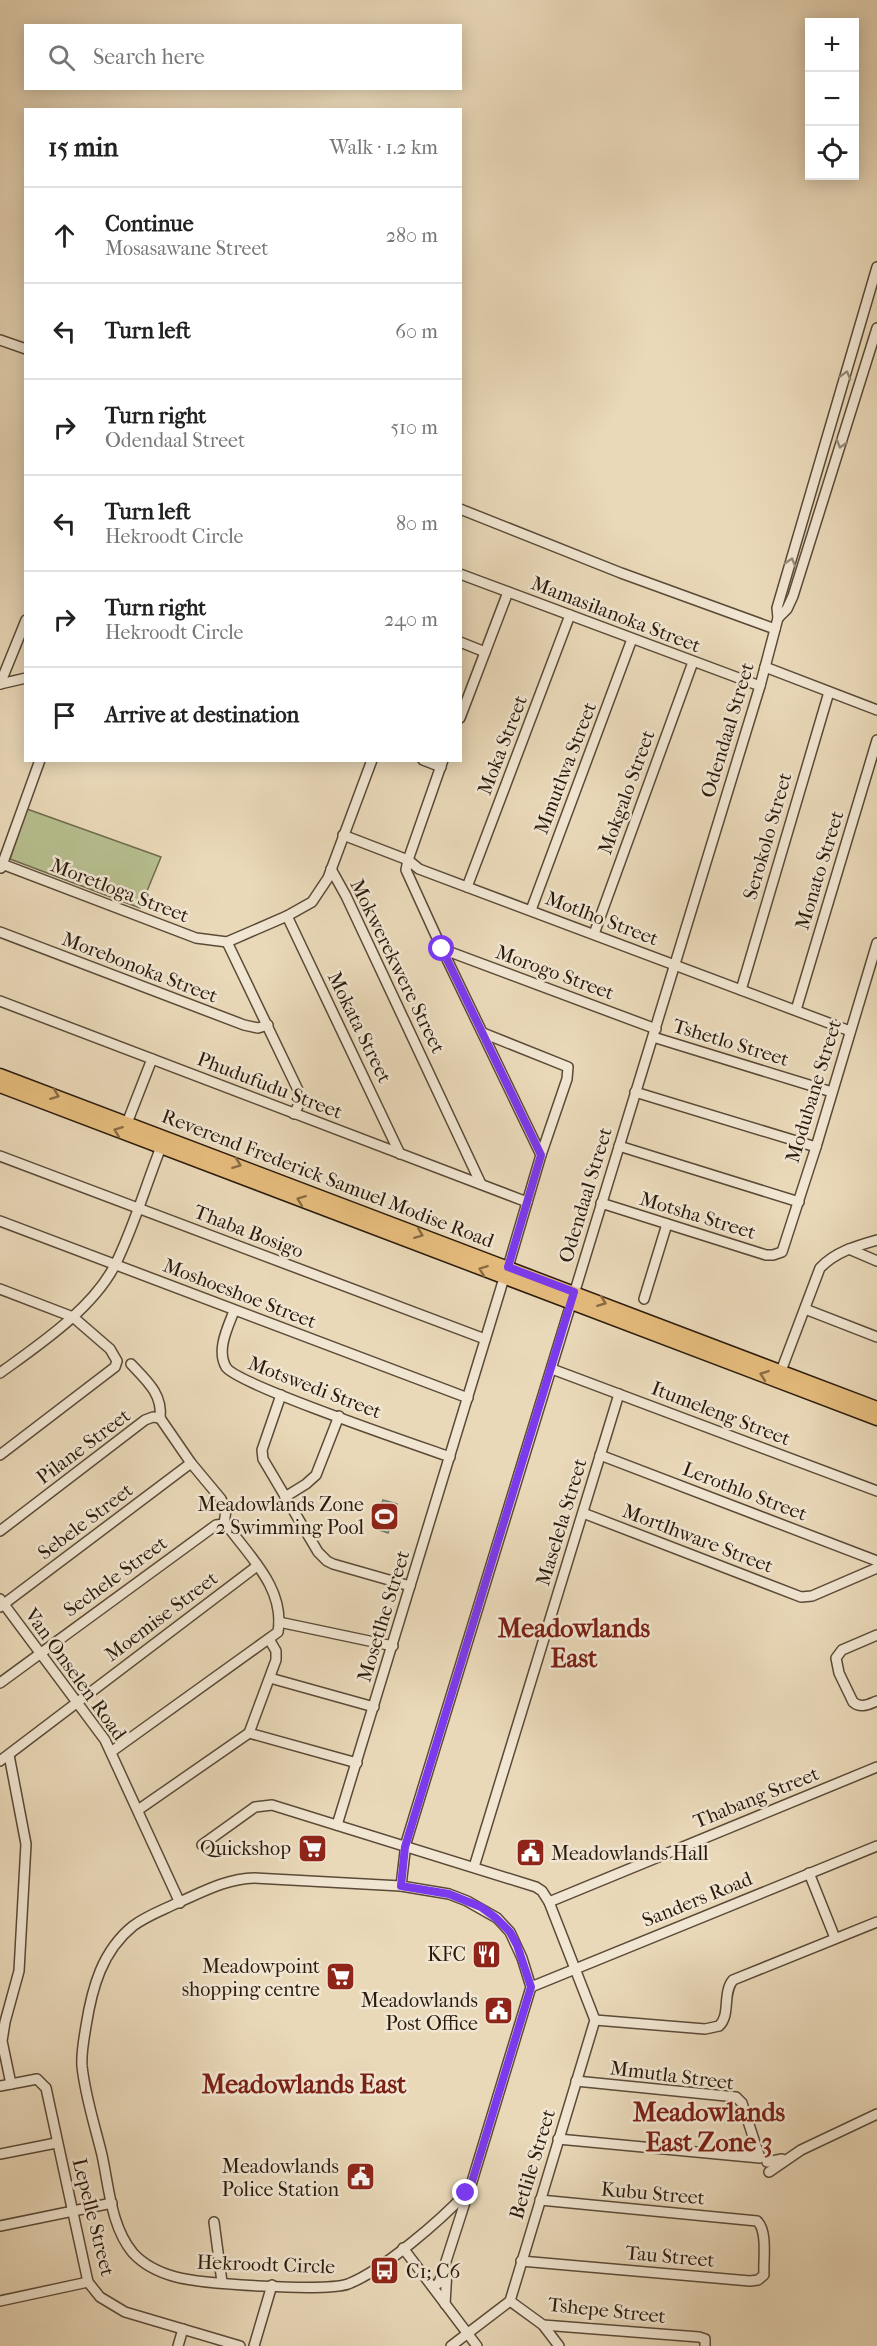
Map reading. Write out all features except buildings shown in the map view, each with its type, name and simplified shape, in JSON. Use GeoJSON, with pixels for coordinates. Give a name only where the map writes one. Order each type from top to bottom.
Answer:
{"type":"FeatureCollection","features":[{"type":"Feature","properties":{"kind":"main road","name":"Reverend Frederick Samuel Modise Road"},"geometry":{"type":"LineString","coordinates":[[0,1075],[506,1273]]}},
{"type":"Feature","properties":{"kind":"main road","name":"Reverend Frederick Samuel Modise Road"},"geometry":{"type":"LineString","coordinates":[[0,1086],[161,1147],[877,1407]]}},
{"type":"Feature","properties":{"kind":"main road","name":"Reverend Frederick Samuel Modise Road"},"geometry":{"type":"LineString","coordinates":[[573,1297],[877,1419]]}},
{"type":"Feature","properties":{"kind":"street","name":"Odendaal Street"},"geometry":{"type":"LineString","coordinates":[[401,1886],[405,1847],[760,687],[778,618],[777,608],[877,267]]}},
{"type":"Feature","properties":{"kind":"street","name":"Odendaal Street"},"geometry":{"type":"LineString","coordinates":[[778,618],[787,609],[793,596],[877,328]]}},
{"type":"Feature","properties":{"kind":"street"},"geometry":{"type":"LineString","coordinates":[[0,340],[24,348]]}},
{"type":"Feature","properties":{"kind":"street"},"geometry":{"type":"LineString","coordinates":[[462,509],[621,573],[775,629]]}},
{"type":"Feature","properties":{"kind":"street","name":"Mamasilanoka Street"},"geometry":{"type":"LineString","coordinates":[[462,575],[760,687]]}},
{"type":"Feature","properties":{"kind":"street"},"geometry":{"type":"LineString","coordinates":[[462,708],[508,592]]}},
{"type":"Feature","properties":{"kind":"street","name":"Moka Street"},"geometry":{"type":"LineString","coordinates":[[467,887],[570,615]]}},
{"type":"Feature","properties":{"kind":"street"},"geometry":{"type":"LineString","coordinates":[[0,684],[23,624]]}},
{"type":"Feature","properties":{"kind":"street","name":"Mmutlwa Street"},"geometry":{"type":"LineString","coordinates":[[531,910],[632,639]]}},
{"type":"Feature","properties":{"kind":"street"},"geometry":{"type":"LineString","coordinates":[[462,643],[485,652]]}},
{"type":"Feature","properties":{"kind":"street","name":"Mokgalo Street"},"geometry":{"type":"LineString","coordinates":[[594,934],[693,662]]}},
{"type":"Feature","properties":{"kind":"street"},"geometry":{"type":"LineString","coordinates":[[765,667],[877,710]]}},
{"type":"Feature","properties":{"kind":"street"},"geometry":{"type":"LineString","coordinates":[[0,684],[24,678]]}},
{"type":"Feature","properties":{"kind":"street","name":"Serokolo Street"},"geometry":{"type":"LineString","coordinates":[[741,990],[829,692]]}},
{"type":"Feature","properties":{"kind":"street","name":"Monato Street"},"geometry":{"type":"LineString","coordinates":[[796,1010],[877,740]]}},
{"type":"Feature","properties":{"kind":"street"},"geometry":{"type":"LineString","coordinates":[[1,867],[39,762]]}},
{"type":"Feature","properties":{"kind":"street","name":"Mokwerekwere Street"},"geometry":{"type":"LineString","coordinates":[[371,762],[331,869],[346,896],[482,1184]]}},
{"type":"Feature","properties":{"kind":"street"},"geometry":{"type":"LineString","coordinates":[[442,764],[406,870],[541,1155]]}},
{"type":"Feature","properties":{"kind":"street","name":"Motlho Street"},"geometry":{"type":"LineString","coordinates":[[343,835],[408,860],[419,869],[850,1031]]}},
{"type":"Feature","properties":{"kind":"street","name":"Moretloga Street"},"geometry":{"type":"LineString","coordinates":[[1,867],[196,938],[227,942]]}},
{"type":"Feature","properties":{"kind":"street"},"geometry":{"type":"LineString","coordinates":[[294,1114],[299,1104],[298,1090],[227,942],[308,905],[323,887],[331,869]]}},
{"type":"Feature","properties":{"kind":"street","name":"Mokata Street"},"geometry":{"type":"LineString","coordinates":[[287,916],[400,1154]]}},
{"type":"Feature","properties":{"kind":"street","name":"Morebonoka Street"},"geometry":{"type":"LineString","coordinates":[[0,932],[244,1025],[258,1029],[268,1025]]}},
{"type":"Feature","properties":{"kind":"street","name":"Modubane Street"},"geometry":{"type":"LineString","coordinates":[[784,1250],[877,943]]}},
{"type":"Feature","properties":{"kind":"street","name":"Morogo Street"},"geometry":{"type":"LineString","coordinates":[[442,949],[654,1033]]}},
{"type":"Feature","properties":{"kind":"street","name":"Phudufudu Street"},"geometry":{"type":"LineString","coordinates":[[0,1001],[527,1202]]}},
{"type":"Feature","properties":{"kind":"street","name":"Mosetlhe Street"},"geometry":{"type":"LineString","coordinates":[[337,1825],[484,1339],[567,1079],[568,1067],[483,1033]]}},
{"type":"Feature","properties":{"kind":"street","name":"Tshetlo Street"},"geometry":{"type":"LineString","coordinates":[[654,1033],[832,1092]]}},
{"type":"Feature","properties":{"kind":"street"},"geometry":{"type":"LineString","coordinates":[[127,1123],[152,1059]]}},
{"type":"Feature","properties":{"kind":"street"},"geometry":{"type":"LineString","coordinates":[[635,1092],[816,1147]]}},
{"type":"Feature","properties":{"kind":"street"},"geometry":{"type":"LineString","coordinates":[[619,1146],[799,1202]]}},
{"type":"Feature","properties":{"kind":"street"},"geometry":{"type":"LineString","coordinates":[[0,1373],[73,1317],[86,1304],[115,1264],[161,1147]]}},
{"type":"Feature","properties":{"kind":"street","name":"Thaba Bosigo"},"geometry":{"type":"LineString","coordinates":[[0,1156],[484,1339]]}},
{"type":"Feature","properties":{"kind":"street","name":"Motsha Street"},"geometry":{"type":"LineString","coordinates":[[601,1203],[766,1255],[776,1255],[784,1250]]}},
{"type":"Feature","properties":{"kind":"street","name":"Moshoeshoe Street"},"geometry":{"type":"LineString","coordinates":[[0,1221],[468,1398]]}},
{"type":"Feature","properties":{"kind":"street"},"geometry":{"type":"LineString","coordinates":[[644,1299],[667,1224]]}},
{"type":"Feature","properties":{"kind":"street"},"geometry":{"type":"LineString","coordinates":[[781,1371],[820,1268],[832,1257],[877,1240]]}},
{"type":"Feature","properties":{"kind":"street"},"geometry":{"type":"LineString","coordinates":[[849,1249],[877,1261]]}},
{"type":"Feature","properties":{"kind":"street"},"geometry":{"type":"LineString","coordinates":[[0,1289],[73,1317],[116,1356],[116,1367],[0,1455]]}},
{"type":"Feature","properties":{"kind":"street"},"geometry":{"type":"LineString","coordinates":[[805,1309],[877,1337]]}},
{"type":"Feature","properties":{"kind":"street","name":"Motswedi Street"},"geometry":{"type":"LineString","coordinates":[[234,1311],[223,1342],[226,1368],[236,1377],[450,1457]]}},
{"type":"Feature","properties":{"kind":"street"},"geometry":{"type":"LineString","coordinates":[[111,1752],[269,1640],[278,1632],[279,1622],[272,1589],[266,1575],[224,1524],[226,1510],[221,1499],[191,1463],[160,1418],[160,1402],[154,1389],[131,1364]]}},
{"type":"Feature","properties":{"kind":"street","name":"Itumeleng Street"},"geometry":{"type":"LineString","coordinates":[[552,1369],[877,1491]]}},
{"type":"Feature","properties":{"kind":"street","name":"Maselela Street"},"geometry":{"type":"LineString","coordinates":[[474,1867],[619,1394]]}},
{"type":"Feature","properties":{"kind":"street"},"geometry":{"type":"LineString","coordinates":[[281,1395],[262,1455],[268,1471],[318,1552],[327,1561],[411,1586]]}},
{"type":"Feature","properties":{"kind":"street"},"geometry":{"type":"LineString","coordinates":[[285,1497],[316,1475],[339,1416]]}},
{"type":"Feature","properties":{"kind":"street","name":"Pilane Street"},"geometry":{"type":"LineString","coordinates":[[0,1531],[145,1420],[153,1417],[160,1418]]}},
{"type":"Feature","properties":{"kind":"street","name":"Lerothlo Street"},"geometry":{"type":"LineString","coordinates":[[600,1455],[877,1561]]}},
{"type":"Feature","properties":{"kind":"street","name":"Sebele Street"},"geometry":{"type":"LineString","coordinates":[[1,1604],[191,1463]]}},
{"type":"Feature","properties":{"kind":"street","name":"Mortlhware Street"},"geometry":{"type":"LineString","coordinates":[[583,1513],[801,1597],[812,1596],[877,1568]]}},
{"type":"Feature","properties":{"kind":"street","name":"Sechele Street"},"geometry":{"type":"LineString","coordinates":[[0,1683],[216,1525],[224,1524]]}},
{"type":"Feature","properties":{"kind":"street","name":"Moemise Street"},"geometry":{"type":"LineString","coordinates":[[0,1761],[257,1566]]}},
{"type":"Feature","properties":{"kind":"street","name":"Van Onselen Road"},"geometry":{"type":"LineString","coordinates":[[1,1604],[41,1652],[111,1752],[180,1902]]}},
{"type":"Feature","properties":{"kind":"street"},"geometry":{"type":"LineString","coordinates":[[279,1622],[393,1646]]}},
{"type":"Feature","properties":{"kind":"street"},"geometry":{"type":"LineString","coordinates":[[877,1635],[842,1650],[837,1655],[836,1663],[850,1697],[860,1706],[877,1701]]}},
{"type":"Feature","properties":{"kind":"street"},"geometry":{"type":"LineString","coordinates":[[138,1810],[249,1733],[276,1660],[276,1651],[269,1640]]}},
{"type":"Feature","properties":{"kind":"street"},"geometry":{"type":"LineString","coordinates":[[270,1678],[374,1707]]}},
{"type":"Feature","properties":{"kind":"street"},"geometry":{"type":"LineString","coordinates":[[249,1733],[357,1763]]}},
{"type":"Feature","properties":{"kind":"street"},"geometry":{"type":"LineString","coordinates":[[0,2086],[11,2084],[2,2041],[19,1971],[26,1844],[9,1755]]}},
{"type":"Feature","properties":{"kind":"street","name":"Thabang Street"},"geometry":{"type":"LineString","coordinates":[[549,1902],[877,1767]]}},
{"type":"Feature","properties":{"kind":"street"},"geometry":{"type":"LineString","coordinates":[[202,1845],[242,1815],[261,1805],[273,1805],[536,1887],[542,1891],[549,1902],[595,2020],[705,2029],[719,2026],[724,2020],[727,1992],[733,1980],[877,1922]]}},
{"type":"Feature","properties":{"kind":"street","name":"Sanders Road"},"geometry":{"type":"LineString","coordinates":[[531,1987],[877,1846]]}},
{"type":"Feature","properties":{"kind":"street"},"geometry":{"type":"LineString","coordinates":[[809,1873],[835,1938]]}},
{"type":"Feature","properties":{"kind":"street","name":"Hekroodt Circle"},"geometry":{"type":"LineString","coordinates":[[240,1878],[401,1886],[449,1894],[481,1907],[510,1932],[517,1945],[531,1987],[471,2185],[456,2204],[403,2248],[364,2276],[347,2284],[315,2287],[176,2277],[141,2260],[122,2236],[112,2203],[82,2066],[92,1990],[99,1970],[129,1930],[148,1917],[180,1902],[226,1881],[240,1878]]}},
{"type":"Feature","properties":{"kind":"street","name":"Betlile Street"},"geometry":{"type":"LineString","coordinates":[[510,2301],[595,2020]]}},
{"type":"Feature","properties":{"kind":"street","name":"Lepelle Street"},"geometry":{"type":"LineString","coordinates":[[11,2084],[37,2079],[46,2088],[56,2143],[88,2282],[100,2297],[125,2312],[240,2346]]}},
{"type":"Feature","properties":{"kind":"street","name":"Mmutla Street"},"geometry":{"type":"LineString","coordinates":[[576,2081],[738,2098],[742,2103],[765,2164]]}},
{"type":"Feature","properties":{"kind":"street"},"geometry":{"type":"LineString","coordinates":[[558,2139],[765,2164],[791,2157],[877,2114]]}},
{"type":"Feature","properties":{"kind":"street"},"geometry":{"type":"LineString","coordinates":[[0,2154],[56,2143]]}},
{"type":"Feature","properties":{"kind":"street"},"geometry":{"type":"LineString","coordinates":[[433,2287],[439,2283],[471,2185]]}},
{"type":"Feature","properties":{"kind":"street","name":"Kubu Street"},"geometry":{"type":"LineString","coordinates":[[540,2200],[757,2221],[761,2224]]}},
{"type":"Feature","properties":{"kind":"street"},"geometry":{"type":"LineString","coordinates":[[0,2226],[112,2203]]}},
{"type":"Feature","properties":{"kind":"street"},"geometry":{"type":"LineString","coordinates":[[214,2222],[222,2282]]}},
{"type":"Feature","properties":{"kind":"street","name":"Tau Street"},"geometry":{"type":"LineString","coordinates":[[521,2261],[758,2280],[764,2275],[761,2224]]}},
{"type":"Feature","properties":{"kind":"street"},"geometry":{"type":"LineString","coordinates":[[403,2248],[477,2346]]}},
{"type":"Feature","properties":{"kind":"street"},"geometry":{"type":"LineString","coordinates":[[445,2304],[448,2255]]}},
{"type":"Feature","properties":{"kind":"street"},"geometry":{"type":"LineString","coordinates":[[0,2301],[88,2282]]}},
{"type":"Feature","properties":{"kind":"street"},"geometry":{"type":"LineString","coordinates":[[254,2346],[272,2285]]}},
{"type":"Feature","properties":{"kind":"street"},"geometry":{"type":"LineString","coordinates":[[451,2346],[510,2301]]}},
{"type":"Feature","properties":{"kind":"street","name":"Tshepe Street"},"geometry":{"type":"LineString","coordinates":[[510,2301],[543,2325],[705,2343]]}},
{"type":"Feature","properties":{"kind":"street"},"geometry":{"type":"LineString","coordinates":[[543,2325],[560,2346]]}},
{"type":"Feature","properties":{"kind":"street"},"geometry":{"type":"LineString","coordinates":[[178,2346],[183,2329]]}},
{"type":"Feature","properties":{"kind":"green space"},"geometry":{"type":"Polygon","coordinates":[[[27,809],[161,857],[140,908],[10,859],[27,809]]]}},
{"type":"Feature","properties":{"kind":"shaded area","name":"Meadowlands Zone 2 Swimming Pool"},"geometry":{"type":"Polygon","coordinates":[[[383,1500],[397,1504],[388,1533],[374,1528],[383,1500]]]}},
{"type":"Feature","properties":{"kind":"place","name":"Meadowlands Zone 2 Swimming Pool"},"geometry":{"type":"Point","coordinates":[385,1516]}},
{"type":"Feature","properties":{"kind":"place","name":"Quickshop"},"geometry":{"type":"Point","coordinates":[312,1848]}},
{"type":"Feature","properties":{"kind":"place","name":"Meadowlands Hall"},"geometry":{"type":"Point","coordinates":[530,1853]}},
{"type":"Feature","properties":{"kind":"place","name":"KFC"},"geometry":{"type":"Point","coordinates":[487,1954]}},
{"type":"Feature","properties":{"kind":"place","name":"Meadowpoint shopping centre"},"geometry":{"type":"Point","coordinates":[341,1977]}},
{"type":"Feature","properties":{"kind":"place","name":"Meadowlands Post Office"},"geometry":{"type":"Point","coordinates":[499,2011]}},
{"type":"Feature","properties":{"kind":"place","name":"Meadowlands Police Station"},"geometry":{"type":"Point","coordinates":[360,2177]}},
{"type":"Feature","properties":{"kind":"place","name":"C1; C6"},"geometry":{"type":"Point","coordinates":[385,2271]}},
{"type":"Feature","properties":{"kind":"district","name":"Meadowlands East"},"geometry":{"type":"Point","coordinates":[574,1642]}},
{"type":"Feature","properties":{"kind":"district","name":"Meadowlands East"},"geometry":{"type":"Point","coordinates":[304,2084]}},
{"type":"Feature","properties":{"kind":"district","name":"Meadowlands East Zone 3"},"geometry":{"type":"Point","coordinates":[709,2127]}},
{"type":"Feature","properties":{"kind":"route"},"geometry":{"type":"LineString","coordinates":[[442,949],[541,1155],[508,1267],[574,1292],[405,1847],[401,1886],[449,1894],[467,1900],[496,1918],[510,1932],[517,1945],[531,1987],[471,2185],[466,2193]]}}]}
